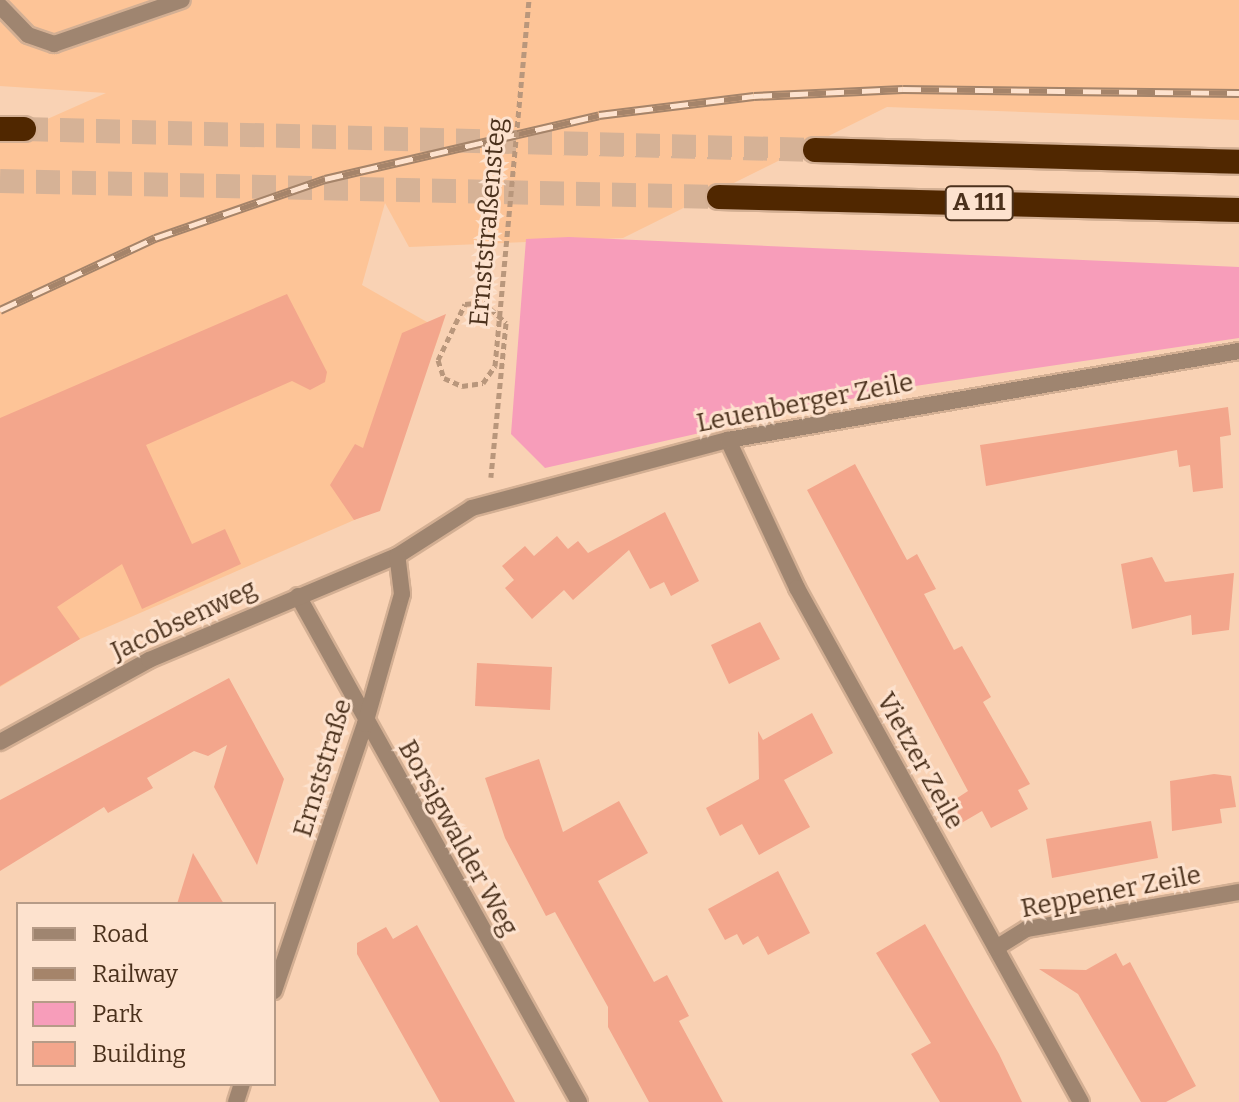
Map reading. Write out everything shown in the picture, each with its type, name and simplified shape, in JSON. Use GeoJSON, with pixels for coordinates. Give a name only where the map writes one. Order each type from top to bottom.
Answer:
{"type":"FeatureCollection","features":[{"type":"Feature","properties":{"kind":"highway","name":"A 111"},"geometry":{"type":"LineString","coordinates":[[815,150],[1239,162]]}},
{"type":"Feature","properties":{"kind":"highway","name":"A 111"},"geometry":{"type":"LineString","coordinates":[[719,197],[1239,210]]}},
{"type":"Feature","properties":{"kind":"street"},"geometry":{"type":"LineString","coordinates":[[0,6],[28,35],[54,44],[182,0]]}},
{"type":"Feature","properties":{"kind":"street","name":"Leuenberger Zeile"},"geometry":{"type":"LineString","coordinates":[[397,556],[472,508],[728,440],[1239,351]]}},
{"type":"Feature","properties":{"kind":"street","name":"Vietzer Zeile"},"geometry":{"type":"LineString","coordinates":[[728,440],[797,588],[1081,1102]]}},
{"type":"Feature","properties":{"kind":"street","name":"Jacobsenweg"},"geometry":{"type":"LineString","coordinates":[[0,742],[149,660],[397,556]]}},
{"type":"Feature","properties":{"kind":"street","name":"Ernststraße"},"geometry":{"type":"LineString","coordinates":[[276,985],[365,724],[402,594],[397,556]]}},
{"type":"Feature","properties":{"kind":"street","name":"Borsigwalder Weg"},"geometry":{"type":"LineString","coordinates":[[298,596],[365,724],[579,1102]]}},
{"type":"Feature","properties":{"kind":"street","name":"Reppener Zeile"},"geometry":{"type":"LineString","coordinates":[[996,948],[1027,929],[1239,892]]}},
{"type":"Feature","properties":{"kind":"path","name":"Ernststraßensteg"},"geometry":{"type":"LineString","coordinates":[[491,477],[506,323],[483,302],[465,304],[438,360],[444,378],[462,386],[483,383],[495,366],[529,0]]}},
{"type":"Feature","properties":{"kind":"shaded area"},"geometry":{"type":"Polygon","coordinates":[[[0,0],[1239,0],[1239,120],[887,107],[623,238],[409,247],[385,203],[362,285],[441,330],[375,511],[80,639],[0,687],[0,140],[106,93],[0,86],[0,0]]]}},
{"type":"Feature","properties":{"kind":"green space"},"geometry":{"type":"Polygon","coordinates":[[[569,237],[1239,267],[1239,338],[895,389],[545,468],[511,434],[526,239],[569,237]]]}},
{"type":"Feature","properties":{"kind":"building"},"geometry":{"type":"Polygon","coordinates":[[[287,294],[327,372],[325,382],[310,390],[292,381],[146,445],[192,544],[225,529],[241,564],[142,609],[122,564],[57,607],[80,639],[0,686],[0,418],[287,294]]]}},
{"type":"Feature","properties":{"kind":"building"},"geometry":{"type":"Polygon","coordinates":[[[446,314],[380,511],[354,520],[330,485],[355,444],[363,448],[402,333],[446,314]]]}},
{"type":"Feature","properties":{"kind":"building"},"geometry":{"type":"Polygon","coordinates":[[[1228,407],[1231,435],[1220,437],[1223,488],[1193,492],[1190,465],[1179,467],[1177,450],[986,486],[980,445],[1228,407]]]}},
{"type":"Feature","properties":{"kind":"building"},"geometry":{"type":"Polygon","coordinates":[[[855,464],[907,560],[917,554],[936,589],[924,594],[954,650],[962,646],[991,697],[983,702],[1030,784],[1018,790],[1028,809],[991,828],[982,811],[958,825],[945,806],[968,791],[807,490],[855,464]]]}},
{"type":"Feature","properties":{"kind":"building"},"geometry":{"type":"Polygon","coordinates":[[[665,512],[699,581],[671,596],[664,582],[650,589],[629,550],[573,600],[564,590],[532,619],[505,588],[514,580],[502,566],[525,546],[534,556],[557,536],[568,549],[578,541],[588,553],[665,512]]]}},
{"type":"Feature","properties":{"kind":"building"},"geometry":{"type":"Polygon","coordinates":[[[1152,557],[1165,582],[1234,573],[1229,630],[1192,635],[1191,615],[1132,629],[1121,564],[1152,557]]]}},
{"type":"Feature","properties":{"kind":"building"},"geometry":{"type":"Polygon","coordinates":[[[760,622],[780,659],[729,684],[711,645],[760,622]]]}},
{"type":"Feature","properties":{"kind":"building"},"geometry":{"type":"Polygon","coordinates":[[[477,663],[552,667],[550,710],[475,706],[477,663]]]}},
{"type":"Feature","properties":{"kind":"building"},"geometry":{"type":"Polygon","coordinates":[[[229,678],[284,779],[257,865],[214,787],[227,745],[208,756],[194,751],[147,778],[153,788],[108,813],[104,807],[0,871],[0,800],[229,678]]]}},
{"type":"Feature","properties":{"kind":"building"},"geometry":{"type":"Polygon","coordinates":[[[812,713],[833,753],[784,780],[810,827],[759,855],[742,824],[720,836],[706,808],[759,779],[758,731],[763,740],[812,713]]]}},
{"type":"Feature","properties":{"kind":"building"},"geometry":{"type":"Polygon","coordinates":[[[539,759],[563,832],[619,801],[648,853],[598,881],[654,982],[667,975],[689,1016],[679,1021],[723,1102],[649,1102],[608,1027],[608,1007],[555,912],[546,916],[505,838],[485,778],[539,759]]]}},
{"type":"Feature","properties":{"kind":"building"},"geometry":{"type":"Polygon","coordinates":[[[1214,774],[1231,776],[1236,807],[1220,809],[1222,823],[1172,831],[1170,781],[1214,774]]]}},
{"type":"Feature","properties":{"kind":"building"},"geometry":{"type":"Polygon","coordinates":[[[1151,821],[1158,858],[1052,878],[1046,839],[1151,821]]]}},
{"type":"Feature","properties":{"kind":"building"},"geometry":{"type":"Polygon","coordinates":[[[193,853],[223,902],[178,902],[193,853]]]}},
{"type":"Feature","properties":{"kind":"building"},"geometry":{"type":"Polygon","coordinates":[[[778,871],[810,933],[768,955],[758,936],[743,945],[737,934],[725,940],[708,909],[778,871]]]}},
{"type":"Feature","properties":{"kind":"building"},"geometry":{"type":"Polygon","coordinates":[[[925,924],[999,1054],[1022,1102],[940,1102],[911,1054],[931,1043],[876,953],[925,924]]]}},
{"type":"Feature","properties":{"kind":"building"},"geometry":{"type":"Polygon","coordinates":[[[417,925],[515,1102],[440,1102],[357,954],[357,943],[386,927],[393,939],[417,925]]]}},
{"type":"Feature","properties":{"kind":"building"},"geometry":{"type":"Polygon","coordinates":[[[1116,953],[1123,966],[1130,962],[1196,1086],[1166,1102],[1141,1102],[1078,994],[1039,969],[1086,970],[1116,953]]]}},
{"type":"Feature","properties":{"kind":"tunnel"},"geometry":{"type":"LineString","coordinates":[[24,129],[815,150]]}},
{"type":"Feature","properties":{"kind":"tunnel"},"geometry":{"type":"LineString","coordinates":[[0,181],[719,197]]}},
{"type":"Feature","properties":{"kind":"railway"},"geometry":{"type":"LineString","coordinates":[[0,310],[155,238],[325,179],[599,115],[754,96],[903,89],[1239,93]]}}]}
